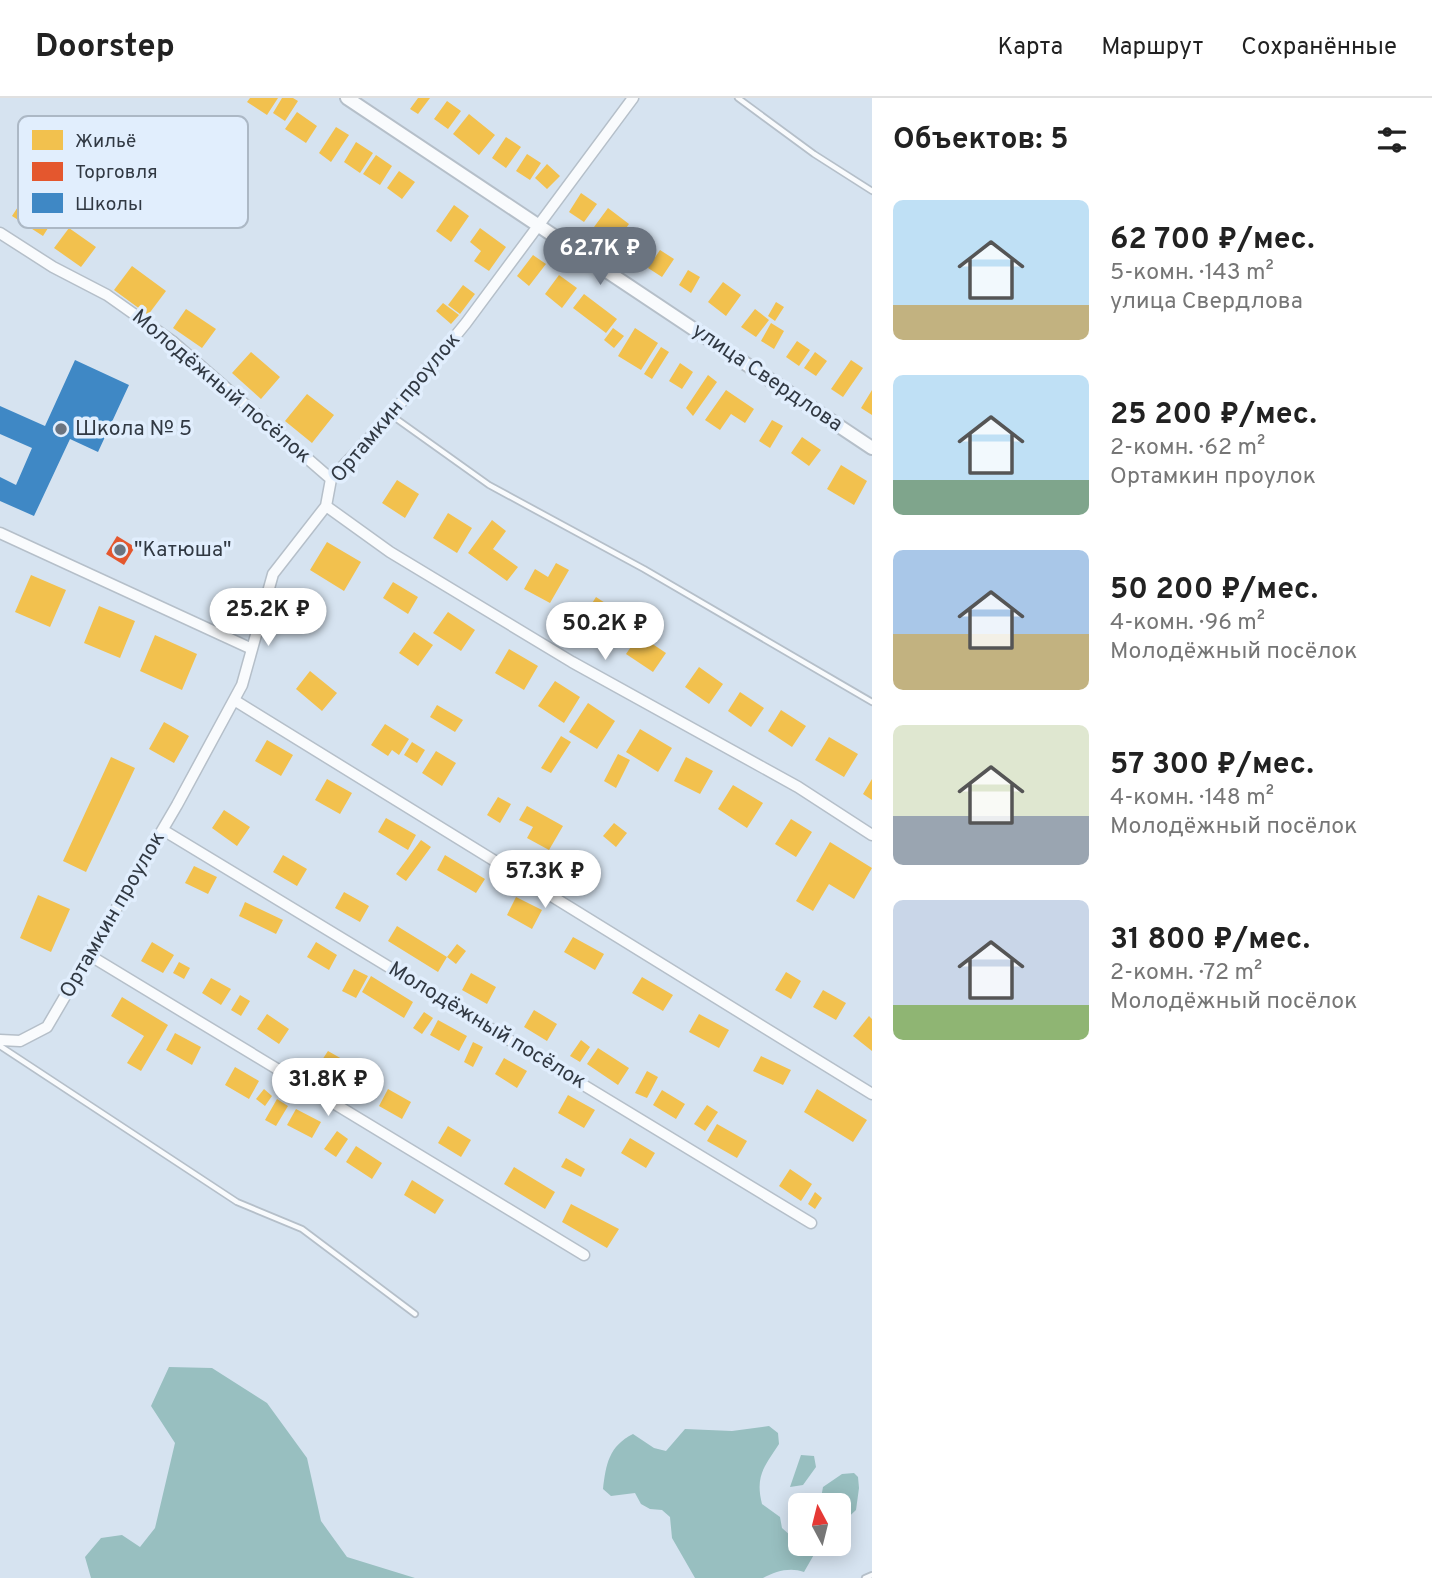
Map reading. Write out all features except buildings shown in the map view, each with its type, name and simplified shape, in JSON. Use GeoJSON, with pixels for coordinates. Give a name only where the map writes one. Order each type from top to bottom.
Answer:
{"type":"FeatureCollection","features":[{"type":"Feature","properties":{"kind":"street","name":"улица Свердлова"},"geometry":{"type":"LineString","coordinates":[[347,98],[872,449]]}},
{"type":"Feature","properties":{"kind":"street","name":"Ортамкин проулок"},"geometry":{"type":"LineString","coordinates":[[0,1040],[20,1041],[47,1027],[163,830],[242,685],[274,574],[326,506],[331,479],[391,415],[466,323],[633,98]]}},
{"type":"Feature","properties":{"kind":"street","name":"Молодёжный посёлок"},"geometry":{"type":"LineString","coordinates":[[0,233],[53,267],[107,295],[172,341],[331,479]]}},
{"type":"Feature","properties":{"kind":"street"},"geometry":{"type":"LineString","coordinates":[[326,506],[390,552],[572,662],[798,787],[872,835]]}},
{"type":"Feature","properties":{"kind":"street"},"geometry":{"type":"LineString","coordinates":[[0,533],[252,649]]}},
{"type":"Feature","properties":{"kind":"street"},"geometry":{"type":"LineString","coordinates":[[234,700],[872,1094]]}},
{"type":"Feature","properties":{"kind":"street","name":"Молодёжный посёлок"},"geometry":{"type":"LineString","coordinates":[[163,830],[811,1223]]}},
{"type":"Feature","properties":{"kind":"street"},"geometry":{"type":"LineString","coordinates":[[89,955],[584,1255]]}},
{"type":"Feature","properties":{"kind":"lane"},"geometry":{"type":"LineString","coordinates":[[738,98],[814,154],[872,191]]}},
{"type":"Feature","properties":{"kind":"lane"},"geometry":{"type":"LineString","coordinates":[[391,415],[489,485],[644,569],[872,702]]}},
{"type":"Feature","properties":{"kind":"lane"},"geometry":{"type":"LineString","coordinates":[[0,1046],[237,1202],[302,1229],[415,1314]]}},
{"type":"Feature","properties":{"kind":"lane"},"geometry":{"type":"LineString","coordinates":[[865,1578],[872,1575]]}},
{"type":"Feature","properties":{"kind":"shaded area"},"geometry":{"type":"Polygon","coordinates":[[[169,1367],[212,1368],[267,1403],[307,1458],[321,1521],[347,1557],[415,1578],[91,1578],[85,1557],[101,1538],[122,1535],[140,1547],[155,1528],[175,1443],[151,1406],[169,1367]]]}},
{"type":"Feature","properties":{"kind":"shaded area"},"geometry":{"type":"Polygon","coordinates":[[[769,1426],[778,1433],[779,1444],[760,1479],[760,1494],[762,1504],[780,1517],[782,1528],[788,1533],[788,1556],[813,1556],[804,1572],[783,1570],[763,1578],[695,1578],[672,1538],[670,1517],[662,1510],[650,1509],[641,1504],[635,1493],[611,1496],[603,1489],[610,1457],[619,1444],[633,1434],[654,1448],[666,1451],[685,1429],[732,1431],[769,1426]]]}},
{"type":"Feature","properties":{"kind":"shaded area"},"geometry":{"type":"Polygon","coordinates":[[[801,1455],[814,1456],[816,1467],[803,1485],[790,1487],[801,1455]]]}},
{"type":"Feature","properties":{"kind":"shaded area"},"geometry":{"type":"Polygon","coordinates":[[[854,1473],[858,1477],[856,1510],[851,1515],[851,1493],[822,1493],[823,1487],[842,1474],[854,1473]]]}},
{"type":"Feature","properties":{"kind":"place","name":"Школа № 5"},"geometry":{"type":"Point","coordinates":[61,429]}},
{"type":"Feature","properties":{"kind":"place","name":"\"Катюша\""},"geometry":{"type":"Point","coordinates":[120,550]}}]}
